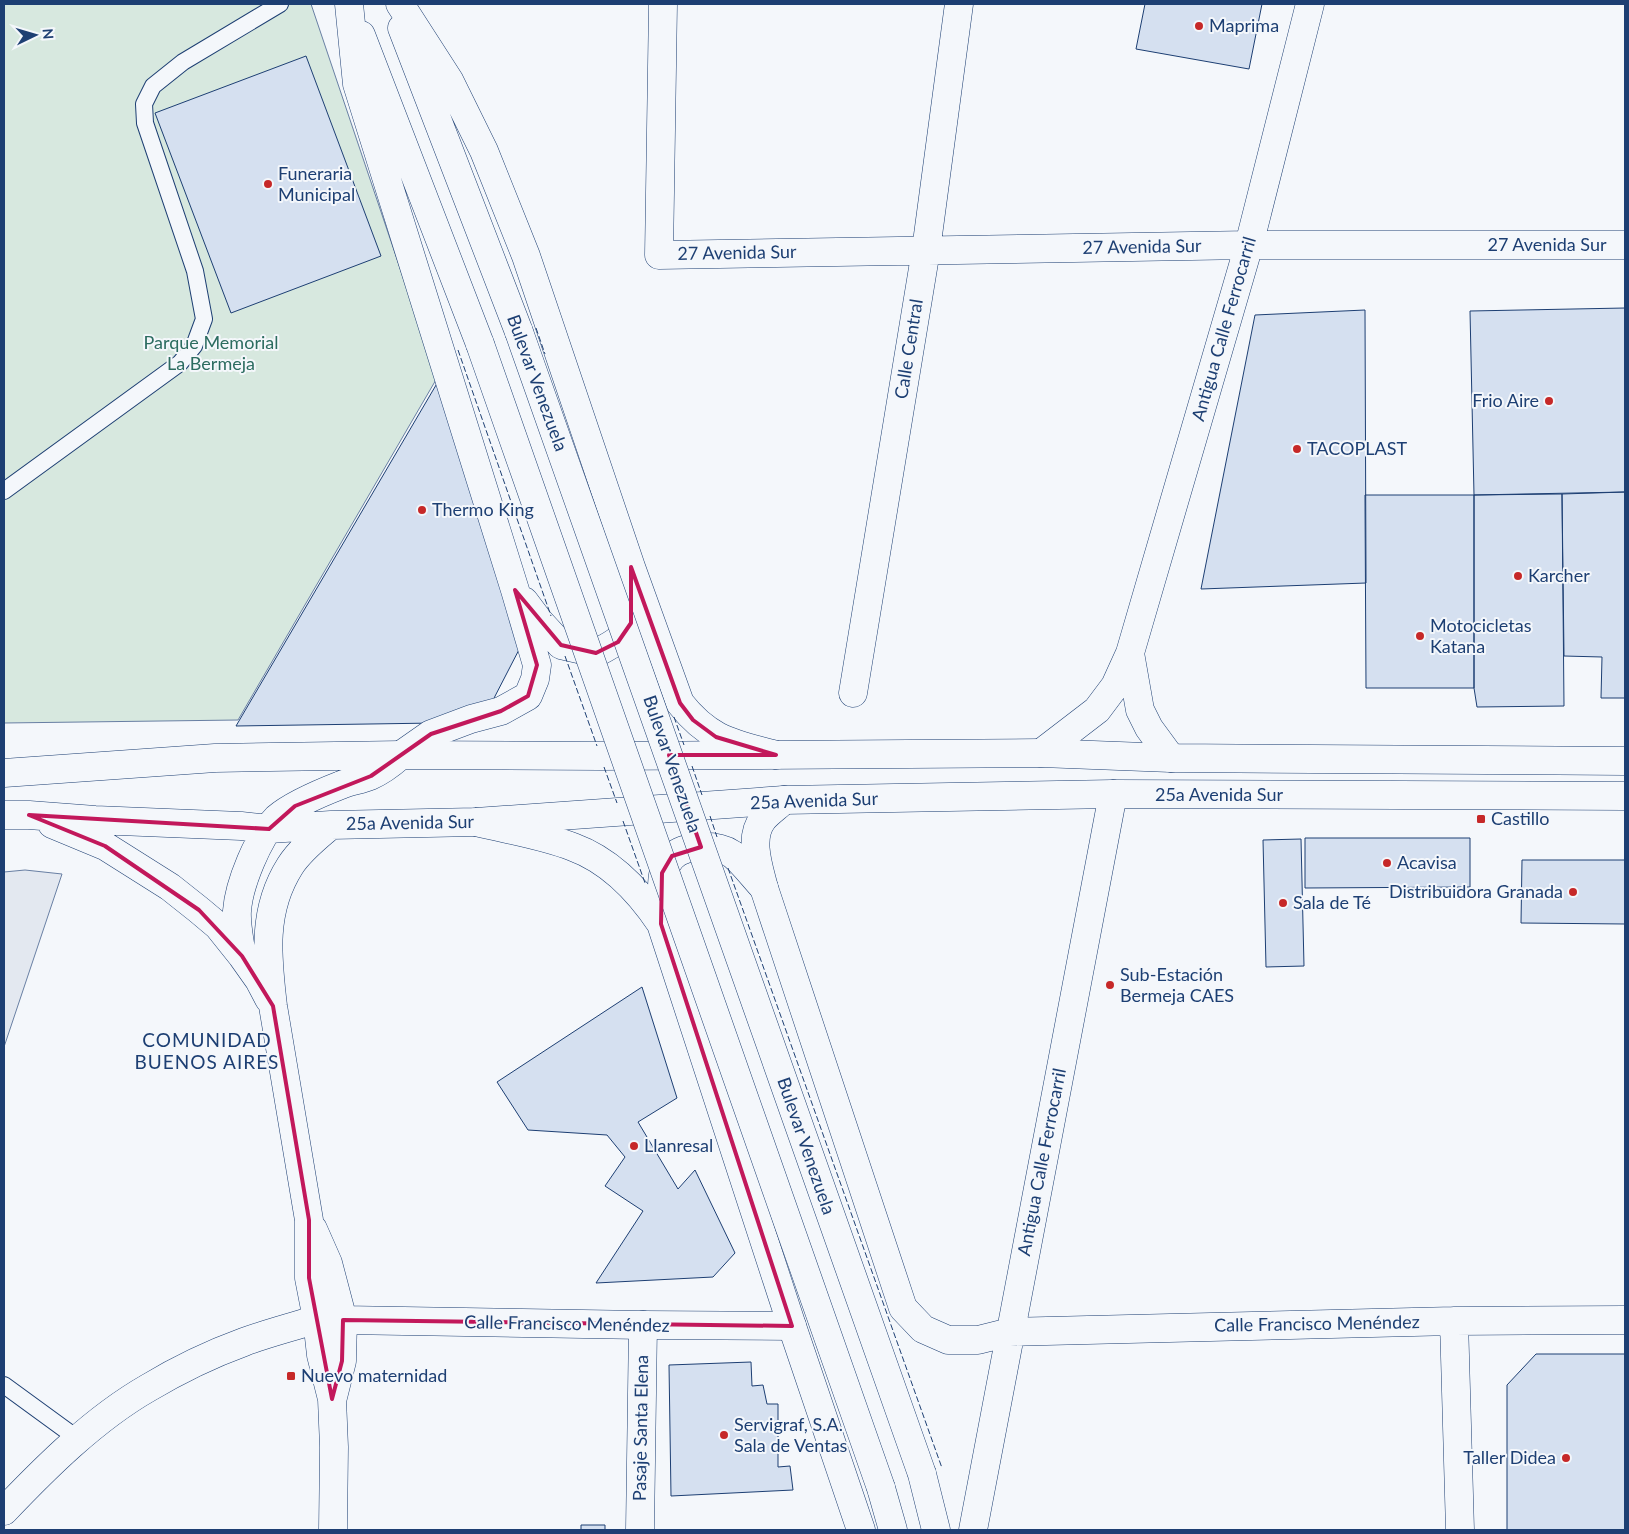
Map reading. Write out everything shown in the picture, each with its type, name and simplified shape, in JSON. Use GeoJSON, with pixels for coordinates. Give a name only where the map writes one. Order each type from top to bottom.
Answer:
{"type":"FeatureCollection","features":[{"type":"Feature","properties":{"kind":"main road"},"geometry":{"type":"LineString","coordinates":[[349,4],[480,344],[881,1488],[893,1530]]}},
{"type":"Feature","properties":{"kind":"main road"},"geometry":{"type":"LineString","coordinates":[[242,956],[237,912],[245,876],[253,857],[269,829],[278,818],[295,806],[342,784],[371,776],[431,734],[471,719],[501,711],[528,696],[536,680],[537,665],[515,590],[356,84],[349,4]]}},
{"type":"Feature","properties":{"kind":"main road","name":"Bulevar Venezuela"},"geometry":{"type":"LineString","coordinates":[[392,4],[519,332],[922,1474],[936,1530]]}},
{"type":"Feature","properties":{"kind":"main road"},"geometry":{"type":"LineString","coordinates":[[400,4],[448,80],[488,160],[526,256],[631,567],[680,703],[693,720],[716,737],[776,755]]}},
{"type":"Feature","properties":{"kind":"main road","name":"27 Avenida Sur"},"geometry":{"type":"LineString","coordinates":[[663,4],[659,254],[1249,245],[1625,245]]}},
{"type":"Feature","properties":{"kind":"main road","name":"Calle Central"},"geometry":{"type":"LineString","coordinates":[[853,693],[926,250],[959,4]]}},
{"type":"Feature","properties":{"kind":"main road","name":"Antigua Calle Ferrocarril"},"geometry":{"type":"LineString","coordinates":[[1041,754],[1097,710],[1114,686],[1130,652],[1249,245],[1310,4]]}},
{"type":"Feature","properties":{"kind":"main road"},"geometry":{"type":"LineString","coordinates":[[515,590],[539,622],[561,645],[596,653],[618,642],[631,623],[631,567]]}},
{"type":"Feature","properties":{"kind":"main road","name":"Antigua Calle Ferrocarril"},"geometry":{"type":"LineString","coordinates":[[1130,652],[1140,710],[1148,728],[1171,758]]}},
{"type":"Feature","properties":{"kind":"main road","name":"25a Avenida Sur"},"geometry":{"type":"LineString","coordinates":[[4,773],[215,758],[402,755],[1041,754],[1171,758],[1625,761]]}},
{"type":"Feature","properties":{"kind":"main road","name":"Antigua Calle Ferrocarril"},"geometry":{"type":"LineString","coordinates":[[972,1530],[1113,794]]}},
{"type":"Feature","properties":{"kind":"main road","name":"25a Avenida Sur"},"geometry":{"type":"LineString","coordinates":[[16,815],[269,829],[331,825],[476,822],[784,800],[1113,794],[1625,796]]}},
{"type":"Feature","properties":{"kind":"main road","name":"Calle Francisco Menéndez"},"geometry":{"type":"LineString","coordinates":[[784,800],[763,819],[758,830],[756,852],[764,888],[903,1308],[923,1329],[948,1340],[978,1340],[1010,1332],[1454,1321],[1625,1320]]}},
{"type":"Feature","properties":{"kind":"main road"},"geometry":{"type":"LineString","coordinates":[[16,815],[105,846],[170,887],[218,926],[259,980],[273,1006]]}},
{"type":"Feature","properties":{"kind":"main road"},"geometry":{"type":"LineString","coordinates":[[476,822],[573,847],[591,855],[626,881],[645,901],[660,924],[861,1530]]}},
{"type":"Feature","properties":{"kind":"main road"},"geometry":{"type":"LineString","coordinates":[[331,825],[291,864],[270,911],[268,939],[273,1006],[309,1220],[328,1263],[330,1320],[342,1361],[332,1398],[334,1447],[333,1530]]}},
{"type":"Feature","properties":{"kind":"main road"},"geometry":{"type":"LineString","coordinates":[[660,924],[662,873],[672,856],[690,848],[713,846],[732,854],[764,888]]}},
{"type":"Feature","properties":{"kind":"main road","name":"Calle Francisco Menéndez"},"geometry":{"type":"LineString","coordinates":[[4,1512],[34,1479],[78,1439],[147,1388],[242,1343],[330,1320],[792,1326]]}},
{"type":"Feature","properties":{"kind":"main road"},"geometry":{"type":"LineString","coordinates":[[1454,1321],[1460,1530]]}},
{"type":"Feature","properties":{"kind":"main road","name":"Pasaje Santa Elena"},"geometry":{"type":"LineString","coordinates":[[640,1530],[643,1325]]}},
{"type":"Feature","properties":{"kind":"lane"},"geometry":{"type":"LineString","coordinates":[[4,491],[180,363],[194,346],[204,319],[195,271],[146,123],[144,104],[153,86],[183,62],[280,4]]}},
{"type":"Feature","properties":{"kind":"lane"},"geometry":{"type":"LineString","coordinates":[[4,1385],[78,1439]]}},
{"type":"Feature","properties":{"kind":"highlighted area"},"geometry":{"type":"Polygon","coordinates":[[[631,567],[680,703],[693,720],[716,737],[776,755],[669,755],[701,847],[672,856],[662,873],[661,924],[792,1326],[343,1320],[342,1361],[332,1399],[309,1278],[309,1220],[273,1006],[242,956],[199,910],[105,846],[29,815],[269,829],[295,806],[371,776],[431,734],[501,711],[528,696],[537,665],[515,590],[561,645],[596,653],[618,642],[631,623],[631,567]]]}},
{"type":"Feature","properties":{"kind":"green space","name":"Parque Memorial La Bermeja"},"geometry":{"type":"Polygon","coordinates":[[[4,4],[311,4],[437,378],[238,720],[4,723],[4,4]]]}},
{"type":"Feature","properties":{"kind":"shaded area"},"geometry":{"type":"Polygon","coordinates":[[[25,870],[62,874],[4,1047],[4,872],[25,870]]]}},
{"type":"Feature","properties":{"kind":"building","name":"Maprima"},"geometry":{"type":"Polygon","coordinates":[[[1145,4],[1262,4],[1249,69],[1136,49],[1145,4]]]}},
{"type":"Feature","properties":{"kind":"building","name":"Funeraria Municipal"},"geometry":{"type":"Polygon","coordinates":[[[306,56],[381,256],[231,313],[155,113],[306,56]]]}},
{"type":"Feature","properties":{"kind":"building","name":"Frio Aire"},"geometry":{"type":"Polygon","coordinates":[[[1625,308],[1625,492],[1474,495],[1470,311],[1625,308]]]}},
{"type":"Feature","properties":{"kind":"building","name":"TACOPLAST"},"geometry":{"type":"Polygon","coordinates":[[[1365,310],[1366,583],[1201,589],[1255,315],[1365,310]]]}},
{"type":"Feature","properties":{"kind":"building","name":"Thermo King"},"geometry":{"type":"Polygon","coordinates":[[[439,380],[524,640],[492,702],[436,723],[236,726],[439,380]]]}},
{"type":"Feature","properties":{"kind":"building"},"geometry":{"type":"Polygon","coordinates":[[[1625,492],[1625,698],[1601,698],[1602,657],[1564,656],[1562,494],[1625,492]]]}},
{"type":"Feature","properties":{"kind":"building","name":"Karcher"},"geometry":{"type":"Polygon","coordinates":[[[1562,494],[1564,706],[1477,707],[1474,688],[1474,495],[1562,494]]]}},
{"type":"Feature","properties":{"kind":"building","name":"Motocicletas Katana"},"geometry":{"type":"Polygon","coordinates":[[[1365,495],[1474,495],[1474,688],[1366,688],[1365,495]]]}},
{"type":"Feature","properties":{"kind":"building","name":"Acavisa"},"geometry":{"type":"Polygon","coordinates":[[[1305,838],[1470,838],[1470,887],[1305,888],[1305,838]]]}},
{"type":"Feature","properties":{"kind":"building","name":"Sala de Té"},"geometry":{"type":"Polygon","coordinates":[[[1301,839],[1304,966],[1266,967],[1263,840],[1301,839]]]}},
{"type":"Feature","properties":{"kind":"building","name":"Distribuidora Granada"},"geometry":{"type":"Polygon","coordinates":[[[1522,860],[1625,860],[1625,924],[1521,923],[1522,860]]]}},
{"type":"Feature","properties":{"kind":"building","name":"Llanresal"},"geometry":{"type":"Polygon","coordinates":[[[642,987],[677,1098],[638,1122],[678,1189],[695,1170],[735,1253],[713,1277],[596,1283],[643,1211],[605,1186],[625,1157],[607,1135],[528,1130],[497,1082],[642,987]]]}},
{"type":"Feature","properties":{"kind":"building","name":"Taller Didea"},"geometry":{"type":"Polygon","coordinates":[[[1536,1354],[1625,1354],[1625,1530],[1507,1530],[1507,1385],[1536,1354]]]}},
{"type":"Feature","properties":{"kind":"building","name":"Servigraf, S.A. Sala de Ventas"},"geometry":{"type":"Polygon","coordinates":[[[751,1362],[752,1386],[763,1385],[767,1404],[778,1404],[778,1467],[790,1466],[793,1490],[671,1496],[669,1365],[751,1362]]]}},
{"type":"Feature","properties":{"kind":"building"},"geometry":{"type":"Polygon","coordinates":[[[581,1525],[605,1525],[605,1530],[581,1530],[581,1525]]]}},
{"type":"Feature","properties":{"kind":"fence"},"geometry":{"type":"LineString","coordinates":[[536,328],[545,354]]}},
{"type":"Feature","properties":{"kind":"fence"},"geometry":{"type":"LineString","coordinates":[[458,350],[551,616]]}},
{"type":"Feature","properties":{"kind":"fence"},"geometry":{"type":"LineString","coordinates":[[565,656],[597,746]]}},
{"type":"Feature","properties":{"kind":"fence"},"geometry":{"type":"LineString","coordinates":[[674,717],[684,745]]}},
{"type":"Feature","properties":{"kind":"fence"},"geometry":{"type":"LineString","coordinates":[[692,766],[702,795]]}},
{"type":"Feature","properties":{"kind":"fence"},"geometry":{"type":"LineString","coordinates":[[604,767],[617,803]]}},
{"type":"Feature","properties":{"kind":"fence"},"geometry":{"type":"LineString","coordinates":[[710,816],[717,837]]}},
{"type":"Feature","properties":{"kind":"fence"},"geometry":{"type":"LineString","coordinates":[[623,821],[645,883]]}},
{"type":"Feature","properties":{"kind":"fence"},"geometry":{"type":"LineString","coordinates":[[728,868],[942,1468]]}},
{"type":"Feature","properties":{"kind":"place","name":"Maprima"},"geometry":{"type":"Point","coordinates":[1199,26]}},
{"type":"Feature","properties":{"kind":"place","name":"Funeraria Municipal"},"geometry":{"type":"Point","coordinates":[268,184]}},
{"type":"Feature","properties":{"kind":"place","name":"Frio Aire"},"geometry":{"type":"Point","coordinates":[1549,401]}},
{"type":"Feature","properties":{"kind":"place","name":"TACOPLAST"},"geometry":{"type":"Point","coordinates":[1297,449]}},
{"type":"Feature","properties":{"kind":"place","name":"Thermo King"},"geometry":{"type":"Point","coordinates":[422,510]}},
{"type":"Feature","properties":{"kind":"place","name":"Karcher"},"geometry":{"type":"Point","coordinates":[1518,576]}},
{"type":"Feature","properties":{"kind":"place","name":"Motocicletas Katana"},"geometry":{"type":"Point","coordinates":[1420,636]}},
{"type":"Feature","properties":{"kind":"place","name":"Castillo"},"geometry":{"type":"Point","coordinates":[1481,819]}},
{"type":"Feature","properties":{"kind":"place","name":"Acavisa"},"geometry":{"type":"Point","coordinates":[1387,863]}},
{"type":"Feature","properties":{"kind":"place","name":"Distribuidora Granada"},"geometry":{"type":"Point","coordinates":[1573,892]}},
{"type":"Feature","properties":{"kind":"place","name":"Sala de Té"},"geometry":{"type":"Point","coordinates":[1283,903]}},
{"type":"Feature","properties":{"kind":"place","name":"Sub-Estación Bermeja CAES"},"geometry":{"type":"Point","coordinates":[1110,985]}},
{"type":"Feature","properties":{"kind":"place","name":"Llanresal"},"geometry":{"type":"Point","coordinates":[634,1146]}},
{"type":"Feature","properties":{"kind":"place","name":"Nuevo maternidad"},"geometry":{"type":"Point","coordinates":[291,1376]}},
{"type":"Feature","properties":{"kind":"place","name":"Servigraf, S.A. Sala de Ventas"},"geometry":{"type":"Point","coordinates":[724,1435]}},
{"type":"Feature","properties":{"kind":"place","name":"Taller Didea"},"geometry":{"type":"Point","coordinates":[1566,1458]}},
{"type":"Feature","properties":{"kind":"district","name":"COMUNIDAD BUENOS AIRES"},"geometry":{"type":"Point","coordinates":[207,1051]}}]}
